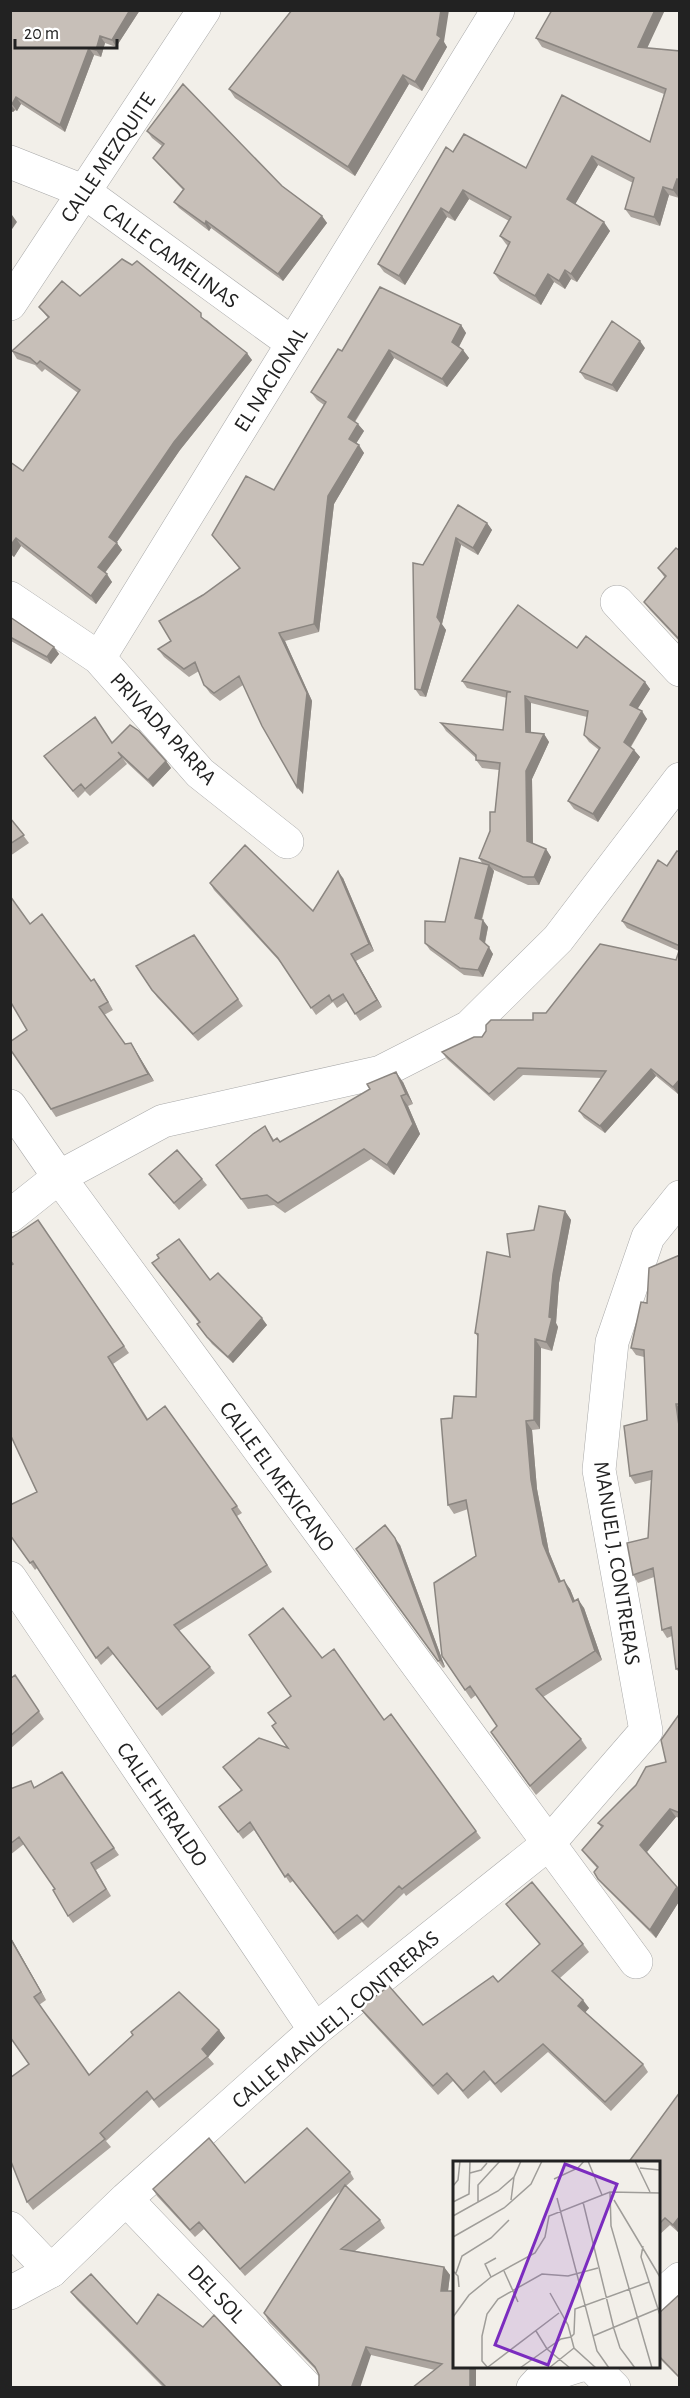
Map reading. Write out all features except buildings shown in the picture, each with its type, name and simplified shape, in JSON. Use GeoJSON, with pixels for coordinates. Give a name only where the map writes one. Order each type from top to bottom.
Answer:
{"type":"FeatureCollection","features":[{"type":"Feature","properties":{"kind":"street","name":"CALLE MEZQUITE"},"geometry":{"type":"LineString","coordinates":[[10,304],[204,10]]}},
{"type":"Feature","properties":{"kind":"street","name":"EL NACIONAL"},"geometry":{"type":"LineString","coordinates":[[99,658],[498,10]]}},
{"type":"Feature","properties":{"kind":"street","name":"CALLE CAMELINAS"},"geometry":{"type":"LineString","coordinates":[[10,162],[83,191],[292,343]]}},
{"type":"Feature","properties":{"kind":"street"},"geometry":{"type":"LineString","coordinates":[[10,598],[99,658]]}},
{"type":"Feature","properties":{"kind":"street"},"geometry":{"type":"LineString","coordinates":[[617,602],[680,670]]}},
{"type":"Feature","properties":{"kind":"street","name":"PRIVADA PARRA"},"geometry":{"type":"LineString","coordinates":[[99,658],[200,773],[287,842]]}},
{"type":"Feature","properties":{"kind":"street"},"geometry":{"type":"LineString","coordinates":[[10,1216],[59,1177],[163,1120],[381,1072],[470,1027],[558,939],[680,779]]}},
{"type":"Feature","properties":{"kind":"street","name":"CALLE EL MEXICANO"},"geometry":{"type":"LineString","coordinates":[[10,1106],[59,1177],[636,1962]]}},
{"type":"Feature","properties":{"kind":"street","name":"MANUEL J. CONTRERAS"},"geometry":{"type":"LineString","coordinates":[[646,1731],[599,1470],[612,1342],[648,1237],[680,1197]]}},
{"type":"Feature","properties":{"kind":"street","name":"CALLE HERALDO"},"geometry":{"type":"LineString","coordinates":[[10,1578],[315,2030]]}},
{"type":"Feature","properties":{"kind":"street","name":"CALLE MANUEL J. CONTRERAS"},"geometry":{"type":"LineString","coordinates":[[10,2293],[51,2271],[126,2199],[315,2030],[548,1844],[646,1731]]}},
{"type":"Feature","properties":{"kind":"street","name":"DEL SOL"},"geometry":{"type":"LineString","coordinates":[[126,2199],[308,2388]]}},
{"type":"Feature","properties":{"kind":"street"},"geometry":{"type":"LineString","coordinates":[[10,2228],[51,2271]]}},
{"type":"Feature","properties":{"kind":"street"},"geometry":{"type":"LineString","coordinates":[[660,2296],[680,2278]]}},
{"type":"Feature","properties":{"kind":"street"},"geometry":{"type":"LineString","coordinates":[[533,2388],[543,2377],[574,2368]]}},
{"type":"Feature","properties":{"kind":"street"},"geometry":{"type":"LineString","coordinates":[[593,2368],[614,2388]]}}]}
